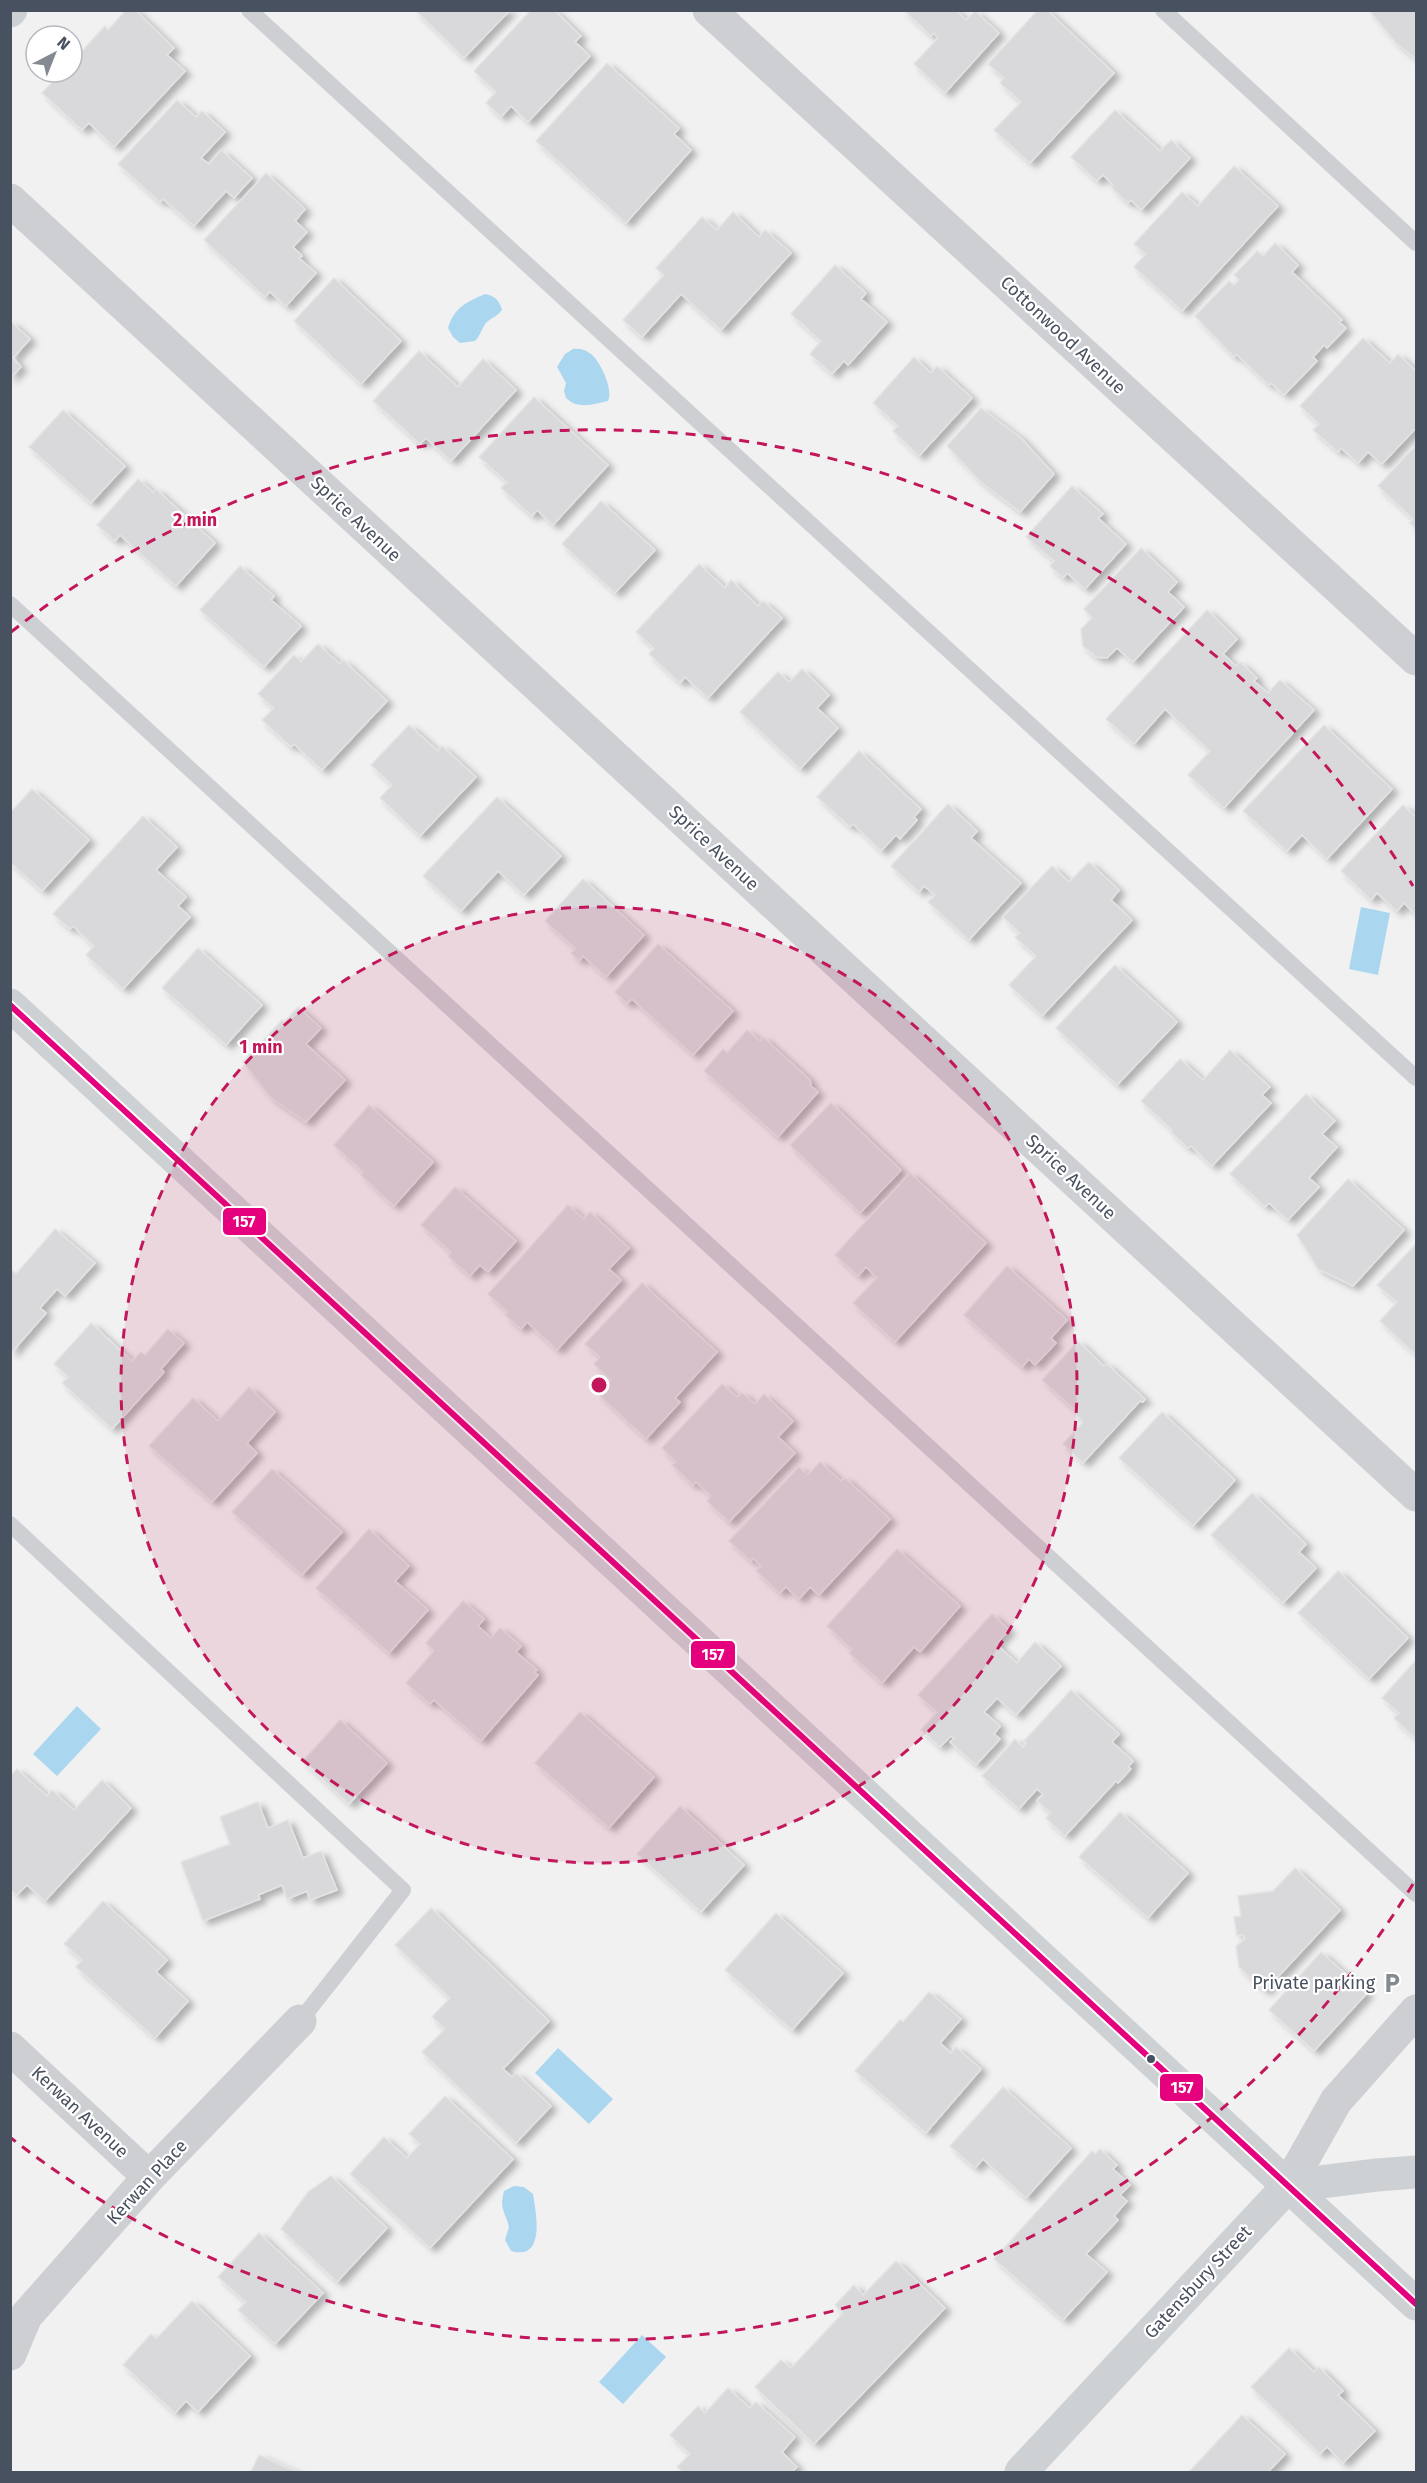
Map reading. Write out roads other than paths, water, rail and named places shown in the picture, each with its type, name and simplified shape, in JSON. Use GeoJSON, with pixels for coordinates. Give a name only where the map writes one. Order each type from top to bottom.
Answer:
{"type":"FeatureCollection","features":[{"type":"Feature","properties":{"kind":"street","name":"Cottonwood Avenue"},"geometry":{"type":"LineString","coordinates":[[710,10],[1416,659]]}},
{"type":"Feature","properties":{"kind":"street","name":"Sprice Avenue"},"geometry":{"type":"LineString","coordinates":[[10,201],[1416,1495]]}},
{"type":"Feature","properties":{"kind":"street"},"geometry":{"type":"LineString","coordinates":[[10,1005],[1416,2304]]}},
{"type":"Feature","properties":{"kind":"street"},"geometry":{"type":"LineString","coordinates":[[1288,2186],[1336,2102],[1416,2011]]}},
{"type":"Feature","properties":{"kind":"street","name":"Kerwan Place"},"geometry":{"type":"LineString","coordinates":[[10,2354],[26,2316],[149,2177],[300,2021]]}},
{"type":"Feature","properties":{"kind":"street","name":"Kerwan Avenue"},"geometry":{"type":"LineString","coordinates":[[10,2048],[149,2177]]}},
{"type":"Feature","properties":{"kind":"street"},"geometry":{"type":"LineString","coordinates":[[1288,2186],[1416,2172]]}},
{"type":"Feature","properties":{"kind":"street","name":"Gatensbury Street"},"geometry":{"type":"LineString","coordinates":[[1021,2472],[1288,2186]]}},
{"type":"Feature","properties":{"kind":"lane"},"geometry":{"type":"LineString","coordinates":[[249,10],[1416,1078]]}},
{"type":"Feature","properties":{"kind":"lane"},"geometry":{"type":"LineString","coordinates":[[1163,10],[1416,243]]}},
{"type":"Feature","properties":{"kind":"lane"},"geometry":{"type":"LineString","coordinates":[[10,604],[1416,1894]]}},
{"type":"Feature","properties":{"kind":"lane"},"geometry":{"type":"LineString","coordinates":[[10,1524],[403,1890],[300,2021]]}},
{"type":"Feature","properties":{"kind":"water"},"geometry":{"type":"Polygon","coordinates":[[[485,294],[496,299],[502,310],[486,323],[475,341],[460,343],[448,328],[454,315],[462,306],[485,294]]]}},
{"type":"Feature","properties":{"kind":"water"},"geometry":{"type":"Polygon","coordinates":[[[573,349],[586,351],[598,363],[608,383],[608,401],[581,405],[566,398],[564,391],[566,383],[557,367],[565,354],[573,349]]]}},
{"type":"Feature","properties":{"kind":"water"},"geometry":{"type":"Polygon","coordinates":[[[1361,907],[1390,913],[1378,975],[1349,969],[1361,907]]]}},
{"type":"Feature","properties":{"kind":"water"},"geometry":{"type":"Polygon","coordinates":[[[77,1706],[101,1729],[57,1776],[33,1754],[77,1706]]]}},
{"type":"Feature","properties":{"kind":"water"},"geometry":{"type":"Polygon","coordinates":[[[558,2048],[613,2099],[589,2124],[535,2073],[558,2048]]]}},
{"type":"Feature","properties":{"kind":"water"},"geometry":{"type":"Polygon","coordinates":[[[514,2186],[524,2187],[533,2194],[536,2212],[534,2242],[530,2249],[522,2252],[511,2251],[505,2240],[509,2227],[502,2206],[504,2191],[514,2186]]]}},
{"type":"Feature","properties":{"kind":"water"},"geometry":{"type":"Polygon","coordinates":[[[642,2335],[666,2357],[623,2404],[599,2382],[642,2335]]]}},
{"type":"Feature","properties":{"kind":"place","name":"Private parking"},"geometry":{"type":"Point","coordinates":[1392,1983]}}]}
